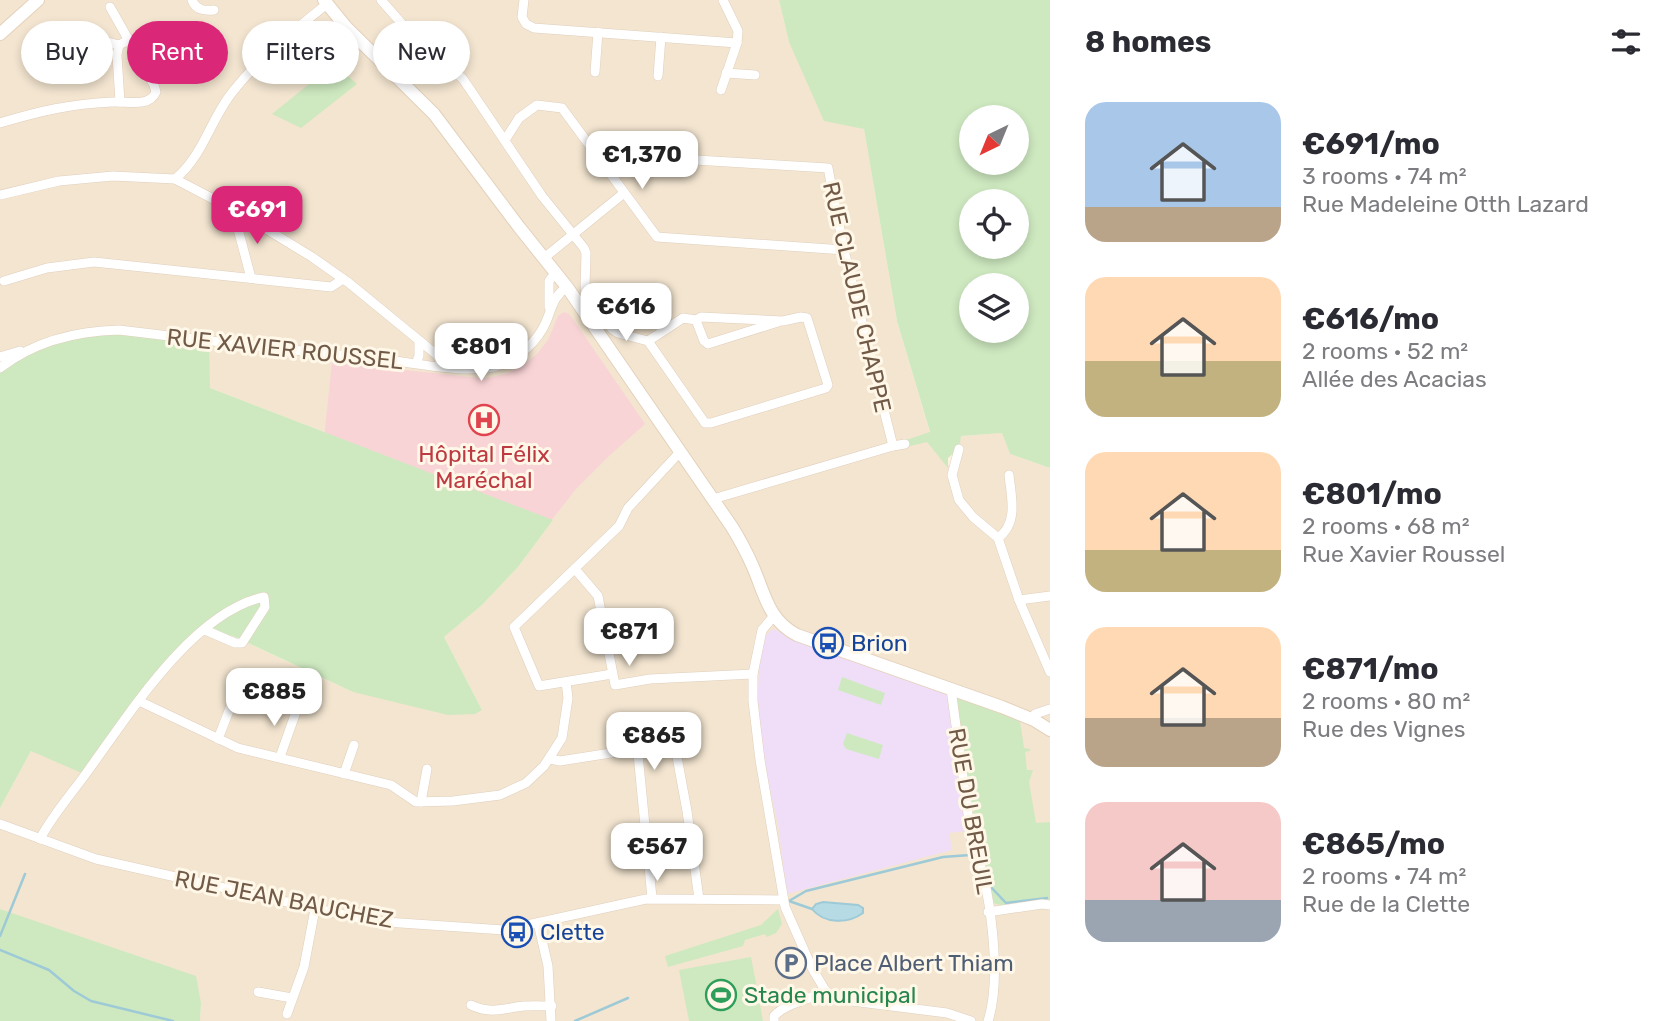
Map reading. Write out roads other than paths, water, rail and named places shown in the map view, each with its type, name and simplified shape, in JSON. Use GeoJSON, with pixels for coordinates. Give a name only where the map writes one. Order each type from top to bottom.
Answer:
{"type":"FeatureCollection","features":[{"type":"Feature","properties":{"kind":"street"},"geometry":{"type":"LineString","coordinates":[[0,34],[38,0]]}},
{"type":"Feature","properties":{"kind":"street"},"geometry":{"type":"LineString","coordinates":[[192,0],[194,6],[204,11],[214,10]]}},
{"type":"Feature","properties":{"kind":"street"},"geometry":{"type":"LineString","coordinates":[[381,0],[412,35],[464,79],[542,196],[586,253],[585,289],[612,329],[648,341],[699,418],[711,423],[827,387],[829,383],[807,318],[783,321],[708,344],[704,341],[696,320]]}},
{"type":"Feature","properties":{"kind":"street"},"geometry":{"type":"LineString","coordinates":[[524,0],[522,17],[526,24],[534,28],[737,43]]}},
{"type":"Feature","properties":{"kind":"street"},"geometry":{"type":"LineString","coordinates":[[721,90],[737,43],[738,31],[723,0]]}},
{"type":"Feature","properties":{"kind":"street"},"geometry":{"type":"LineString","coordinates":[[175,179],[194,159],[214,119],[240,83],[325,2],[434,114],[567,287],[741,541],[773,617],[780,625],[797,635],[1034,720],[1050,730]]}},
{"type":"Feature","properties":{"kind":"street"},"geometry":{"type":"LineString","coordinates":[[0,123],[61,106],[149,101],[156,92],[154,85],[124,43],[110,7]]}},
{"type":"Feature","properties":{"kind":"street"},"geometry":{"type":"LineString","coordinates":[[595,72],[598,32]]}},
{"type":"Feature","properties":{"kind":"street"},"geometry":{"type":"LineString","coordinates":[[658,76],[661,37]]}},
{"type":"Feature","properties":{"kind":"street"},"geometry":{"type":"LineString","coordinates":[[113,42],[124,43]]}},
{"type":"Feature","properties":{"kind":"street"},"geometry":{"type":"LineString","coordinates":[[120,102],[117,55],[124,43]]}},
{"type":"Feature","properties":{"kind":"street"},"geometry":{"type":"LineString","coordinates":[[726,73],[755,75]]}},
{"type":"Feature","properties":{"kind":"street"},"geometry":{"type":"LineString","coordinates":[[505,140],[519,118],[537,105],[562,108],[657,237],[844,250]]}},
{"type":"Feature","properties":{"kind":"street","name":"RUE CLAUDE CHAPPE"},"geometry":{"type":"LineString","coordinates":[[597,154],[828,168],[844,250],[893,446]]}},
{"type":"Feature","properties":{"kind":"street"},"geometry":{"type":"LineString","coordinates":[[0,195],[60,181],[113,176],[175,179],[240,213],[332,271],[437,355],[442,365]]}},
{"type":"Feature","properties":{"kind":"street"},"geometry":{"type":"LineString","coordinates":[[544,258],[624,193]]}},
{"type":"Feature","properties":{"kind":"street"},"geometry":{"type":"LineString","coordinates":[[240,213],[238,229],[251,278]]}},
{"type":"Feature","properties":{"kind":"street"},"geometry":{"type":"LineString","coordinates":[[4,281],[47,268],[94,262],[331,287],[343,279]]}},
{"type":"Feature","properties":{"kind":"street"},"geometry":{"type":"LineString","coordinates":[[320,285],[332,271]]}},
{"type":"Feature","properties":{"kind":"street","name":"RUE XAVIER ROUSSEL"},"geometry":{"type":"LineString","coordinates":[[0,368],[28,349],[55,338],[94,331],[119,330],[416,363],[488,368],[512,359],[538,335],[546,323],[550,281],[556,272]]}},
{"type":"Feature","properties":{"kind":"street","name":"RUE XAVIER ROUSSEL"},"geometry":{"type":"LineString","coordinates":[[549,309],[558,294],[567,287]]}},
{"type":"Feature","properties":{"kind":"street"},"geometry":{"type":"LineString","coordinates":[[648,341],[683,318],[783,321]]}},
{"type":"Feature","properties":{"kind":"street"},"geometry":{"type":"LineString","coordinates":[[416,363],[419,341]]}},
{"type":"Feature","properties":{"kind":"street"},"geometry":{"type":"LineString","coordinates":[[0,357],[28,349]]}},
{"type":"Feature","properties":{"kind":"street"},"geometry":{"type":"LineString","coordinates":[[713,499],[905,444]]}},
{"type":"Feature","properties":{"kind":"street"},"geometry":{"type":"LineString","coordinates":[[959,449],[952,475],[956,492],[965,509],[999,538],[1019,600],[1050,672]]}},
{"type":"Feature","properties":{"kind":"street"},"geometry":{"type":"LineString","coordinates":[[612,674],[539,686],[514,627],[619,526],[628,508],[680,452]]}},
{"type":"Feature","properties":{"kind":"street"},"geometry":{"type":"LineString","coordinates":[[999,538],[1008,529],[1012,516],[1009,475]]}},
{"type":"Feature","properties":{"kind":"street"},"geometry":{"type":"LineString","coordinates":[[575,569],[598,596],[615,685],[650,679],[753,674]]}},
{"type":"Feature","properties":{"kind":"street"},"geometry":{"type":"LineString","coordinates":[[1019,600],[1050,596]]}},
{"type":"Feature","properties":{"kind":"street"},"geometry":{"type":"LineString","coordinates":[[40,839],[163,669],[205,630],[229,611],[264,597],[265,607],[242,643],[235,643],[205,630]]}},
{"type":"Feature","properties":{"kind":"street"},"geometry":{"type":"LineString","coordinates":[[773,617],[762,630],[753,674],[755,725],[783,900],[812,968],[825,990],[836,999],[947,1013],[971,1021]]}},
{"type":"Feature","properties":{"kind":"street"},"geometry":{"type":"LineString","coordinates":[[139,701],[238,748],[391,785],[412,801],[472,800],[500,796],[526,783],[550,759],[565,725],[568,698],[566,682]]}},
{"type":"Feature","properties":{"kind":"street","name":"RUE DU BREUIL"},"geometry":{"type":"LineString","coordinates":[[951,689],[972,843],[981,864],[988,912],[1050,905]]}},
{"type":"Feature","properties":{"kind":"street"},"geometry":{"type":"LineString","coordinates":[[218,739],[237,690]]}},
{"type":"Feature","properties":{"kind":"street"},"geometry":{"type":"LineString","coordinates":[[280,757],[297,709]]}},
{"type":"Feature","properties":{"kind":"street"},"geometry":{"type":"LineString","coordinates":[[1034,720],[1035,714],[1050,709]]}},
{"type":"Feature","properties":{"kind":"street"},"geometry":{"type":"LineString","coordinates":[[344,774],[354,745]]}},
{"type":"Feature","properties":{"kind":"street"},"geometry":{"type":"LineString","coordinates":[[675,746],[699,899]]}},
{"type":"Feature","properties":{"kind":"street"},"geometry":{"type":"LineString","coordinates":[[550,759],[560,761],[631,750],[638,754],[639,786],[652,898]]}},
{"type":"Feature","properties":{"kind":"street"},"geometry":{"type":"LineString","coordinates":[[421,802],[427,769]]}},
{"type":"Feature","properties":{"kind":"street","name":"RUE JEAN BAUCHEZ"},"geometry":{"type":"LineString","coordinates":[[0,824],[96,859],[371,921],[504,930],[652,898],[783,900]]}},
{"type":"Feature","properties":{"kind":"street"},"geometry":{"type":"LineString","coordinates":[[287,1014],[304,967],[315,909]]}},
{"type":"Feature","properties":{"kind":"street"},"geometry":{"type":"LineString","coordinates":[[988,912],[995,986],[988,1021]]}},
{"type":"Feature","properties":{"kind":"street"},"geometry":{"type":"LineString","coordinates":[[538,923],[548,965],[551,1021]]}},
{"type":"Feature","properties":{"kind":"street"},"geometry":{"type":"LineString","coordinates":[[774,1021],[774,1016],[780,1010],[815,997],[825,990]]}},
{"type":"Feature","properties":{"kind":"street"},"geometry":{"type":"LineString","coordinates":[[258,992],[292,998]]}},
{"type":"Feature","properties":{"kind":"street"},"geometry":{"type":"LineString","coordinates":[[471,1005],[481,1010],[552,1006]]}},
{"type":"Feature","properties":{"kind":"water"},"geometry":{"type":"Polygon","coordinates":[[[823,902],[858,905],[863,908],[863,913],[843,921],[829,920],[812,909],[823,902]]]}},
{"type":"Feature","properties":{"kind":"waterway"},"geometry":{"type":"LineString","coordinates":[[789,901],[806,891],[943,857],[970,855],[974,859]]}},
{"type":"Feature","properties":{"kind":"waterway"},"geometry":{"type":"LineString","coordinates":[[976,865],[978,879]]}},
{"type":"Feature","properties":{"kind":"waterway"},"geometry":{"type":"LineString","coordinates":[[0,936],[25,874]]}},
{"type":"Feature","properties":{"kind":"waterway"},"geometry":{"type":"LineString","coordinates":[[989,885],[1006,903],[1047,898]]}},
{"type":"Feature","properties":{"kind":"waterway"},"geometry":{"type":"LineString","coordinates":[[789,901],[812,909]]}},
{"type":"Feature","properties":{"kind":"waterway"},"geometry":{"type":"LineString","coordinates":[[0,950],[49,970],[91,1001],[173,1021]]}},
{"type":"Feature","properties":{"kind":"waterway"},"geometry":{"type":"LineString","coordinates":[[575,1021],[628,998]]}},
{"type":"Feature","properties":{"kind":"place","name":"Hôpital Félix Maréchal"},"geometry":{"type":"Point","coordinates":[484,420]}},
{"type":"Feature","properties":{"kind":"place","name":"Brion"},"geometry":{"type":"Point","coordinates":[828,643]}},
{"type":"Feature","properties":{"kind":"place","name":"Clette"},"geometry":{"type":"Point","coordinates":[517,932]}},
{"type":"Feature","properties":{"kind":"place","name":"Place Albert Thiam"},"geometry":{"type":"Point","coordinates":[791,963]}},
{"type":"Feature","properties":{"kind":"place","name":"Stade municipal"},"geometry":{"type":"Point","coordinates":[721,995]}}]}
